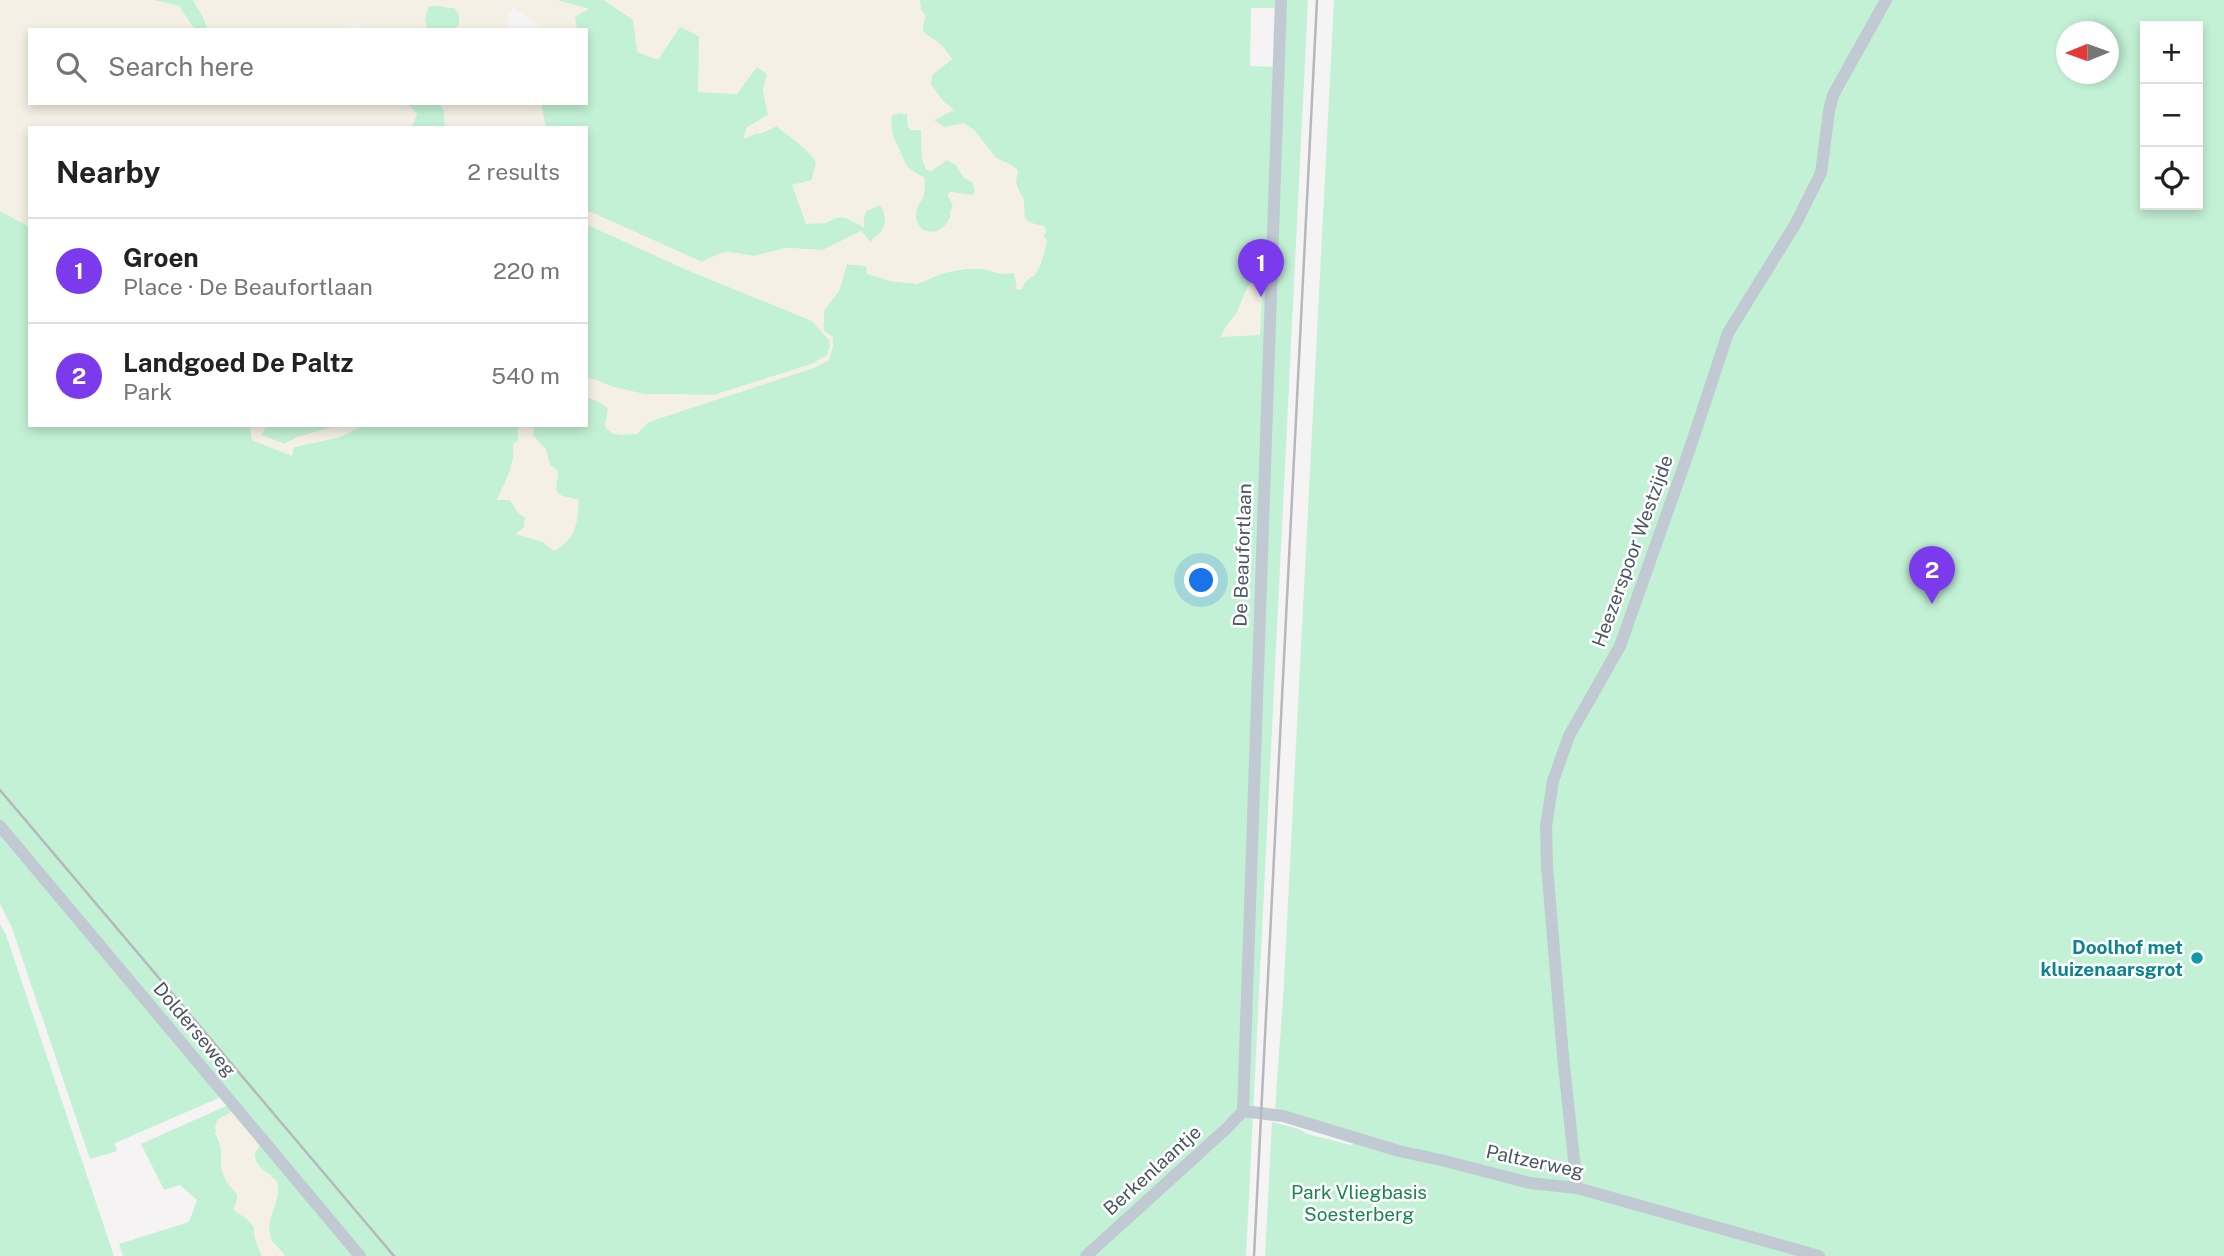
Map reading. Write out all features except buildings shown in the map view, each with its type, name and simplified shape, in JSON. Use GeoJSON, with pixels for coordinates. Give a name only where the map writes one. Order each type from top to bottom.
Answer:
{"type":"FeatureCollection","features":[{"type":"Feature","properties":{"kind":"street","name":"De Beaufortlaan"},"geometry":{"type":"LineString","coordinates":[[1243,1111],[1281,0]]}},
{"type":"Feature","properties":{"kind":"street","name":"Heezerspoor Westzijde"},"geometry":{"type":"LineString","coordinates":[[1577,1188],[1547,866],[1546,827],[1553,781],[1569,736],[1620,646],[1728,333],[1796,223],[1821,173],[1833,95],[1886,0]]}},
{"type":"Feature","properties":{"kind":"street","name":"Dolderseweg"},"geometry":{"type":"LineString","coordinates":[[0,826],[360,1256]]}},
{"type":"Feature","properties":{"kind":"street","name":"Paltzerweg"},"geometry":{"type":"LineString","coordinates":[[1243,1111],[1283,1116],[1399,1151],[1530,1183],[1577,1188],[1819,1256]]}},
{"type":"Feature","properties":{"kind":"street","name":"Berkenlaantje"},"geometry":{"type":"LineString","coordinates":[[1086,1256],[1243,1111]]}},
{"type":"Feature","properties":{"kind":"green space"},"geometry":{"type":"Polygon","coordinates":[[[153,0],[193,0],[207,28],[194,28],[179,6],[153,0]]]}},
{"type":"Feature","properties":{"kind":"green space"},"geometry":{"type":"Polygon","coordinates":[[[557,0],[604,0],[633,20],[680,26],[767,74],[763,90],[768,115],[748,127],[760,134],[777,126],[812,157],[816,162],[812,181],[792,185],[826,223],[842,217],[864,227],[866,211],[880,205],[885,221],[872,244],[861,231],[823,250],[787,248],[754,256],[729,252],[702,262],[588,211],[588,126],[546,126],[541,105],[588,105],[588,28],[577,28],[574,17],[588,9],[557,0]]]}},
{"type":"Feature","properties":{"kind":"green space"},"geometry":{"type":"Polygon","coordinates":[[[920,0],[1308,0],[1246,1256],[366,1256],[0,821],[0,211],[28,226],[28,427],[250,427],[252,440],[291,455],[294,447],[340,437],[359,427],[518,427],[518,441],[513,444],[511,466],[497,500],[510,500],[519,514],[525,517],[524,527],[517,534],[543,542],[579,500],[559,495],[556,490],[558,471],[550,465],[546,450],[533,436],[534,427],[588,427],[588,398],[608,408],[605,426],[608,430],[619,434],[637,434],[647,423],[657,419],[816,367],[829,360],[833,346],[832,337],[824,331],[824,310],[839,291],[847,264],[866,266],[917,284],[941,274],[964,269],[1014,273],[1018,290],[1022,289],[1036,272],[1045,250],[1047,241],[1043,235],[1046,232],[1044,226],[1025,218],[1023,200],[1016,184],[1018,172],[1013,166],[996,158],[974,130],[944,127],[933,120],[950,106],[931,85],[932,75],[952,59],[937,41],[923,32],[920,0]],[[1251,8],[1250,66],[1276,67],[1278,8],[1251,8]],[[1263,275],[1248,286],[1236,314],[1226,326],[1244,336],[1249,334],[1263,275]]]}},
{"type":"Feature","properties":{"kind":"green space","name":"Park Vliegbasis Soesterberg"},"geometry":{"type":"Polygon","coordinates":[[[1334,0],[2224,0],[2224,1256],[1265,1256],[1272,1122],[1351,1145],[1362,1138],[1275,1108],[1283,1000],[1334,0]]]}},
{"type":"Feature","properties":{"kind":"green space"},"geometry":{"type":"Polygon","coordinates":[[[432,5],[455,8],[459,15],[459,25],[457,28],[427,28],[425,19],[428,7],[432,5]]]}},
{"type":"Feature","properties":{"kind":"green space"},"geometry":{"type":"Polygon","coordinates":[[[409,105],[440,105],[444,111],[445,126],[412,126],[417,114],[409,105]]]}},
{"type":"Feature","properties":{"kind":"green space"},"geometry":{"type":"Polygon","coordinates":[[[907,114],[908,127],[921,130],[922,159],[926,169],[931,171],[947,160],[956,165],[964,178],[973,182],[975,192],[972,195],[950,192],[948,195],[953,205],[950,218],[944,227],[934,232],[924,230],[917,223],[916,211],[924,190],[924,178],[907,167],[892,134],[892,115],[907,114]]]}},
{"type":"Feature","properties":{"kind":"green space"},"geometry":{"type":"Polygon","coordinates":[[[588,225],[687,270],[812,321],[829,340],[827,355],[812,364],[714,395],[644,394],[588,378],[588,225]]]}},
{"type":"Feature","properties":{"kind":"green space"},"geometry":{"type":"Polygon","coordinates":[[[266,427],[332,427],[284,444],[260,435],[266,427]]]}},
{"type":"Feature","properties":{"kind":"green space"},"geometry":{"type":"Polygon","coordinates":[[[0,833],[221,1097],[115,1143],[117,1151],[90,1159],[12,928],[0,904],[0,833]]]}},
{"type":"Feature","properties":{"kind":"green space"},"geometry":{"type":"Polygon","coordinates":[[[0,924],[6,935],[114,1256],[0,1256],[0,924]]]}},
{"type":"Feature","properties":{"kind":"green space"},"geometry":{"type":"Polygon","coordinates":[[[228,1105],[233,1111],[223,1117],[215,1133],[221,1149],[223,1169],[229,1185],[237,1194],[237,1213],[254,1227],[255,1239],[262,1256],[123,1256],[119,1244],[189,1222],[197,1200],[180,1185],[164,1190],[141,1144],[228,1105]]]}},
{"type":"Feature","properties":{"kind":"green space"},"geometry":{"type":"Polygon","coordinates":[[[261,1144],[355,1256],[285,1256],[274,1244],[269,1228],[271,1175],[258,1165],[255,1159],[255,1150],[261,1144]]]}},
{"type":"Feature","properties":{"kind":"sand"},"geometry":{"type":"Polygon","coordinates":[[[0,0],[153,0],[179,6],[194,28],[28,28],[28,105],[409,105],[417,114],[412,126],[28,126],[28,226],[0,211],[0,0]]]}},
{"type":"Feature","properties":{"kind":"sand"},"geometry":{"type":"Polygon","coordinates":[[[193,0],[557,0],[589,9],[575,17],[577,28],[542,28],[513,8],[508,13],[506,28],[456,28],[459,15],[454,8],[437,5],[428,7],[425,19],[427,28],[362,28],[357,23],[346,28],[207,28],[193,0]]]}},
{"type":"Feature","properties":{"kind":"sand"},"geometry":{"type":"Polygon","coordinates":[[[604,0],[920,0],[920,9],[926,16],[924,32],[942,46],[952,59],[932,75],[931,85],[954,110],[934,120],[944,127],[964,123],[974,130],[996,158],[1017,169],[1016,186],[1024,199],[1025,218],[1046,228],[1043,235],[1047,241],[1040,266],[1034,276],[1027,278],[1022,289],[1015,289],[1017,281],[1014,273],[1001,274],[983,269],[961,268],[917,284],[890,281],[867,274],[866,266],[847,264],[839,291],[824,310],[824,331],[833,337],[829,360],[816,367],[657,419],[647,423],[637,434],[613,434],[605,426],[608,408],[588,398],[588,378],[644,394],[714,395],[812,364],[827,355],[830,347],[829,340],[812,321],[687,270],[588,225],[588,211],[702,262],[729,252],[754,256],[787,248],[823,250],[861,231],[871,243],[883,229],[886,220],[880,205],[866,211],[864,228],[848,217],[838,216],[826,223],[806,224],[792,185],[812,180],[816,162],[803,147],[777,126],[743,139],[747,127],[768,115],[763,90],[767,74],[757,67],[737,94],[698,92],[699,36],[680,27],[658,60],[637,52],[633,20],[604,0]],[[908,114],[892,115],[892,133],[907,167],[924,178],[924,195],[915,215],[917,223],[922,230],[934,232],[942,228],[951,217],[953,205],[948,195],[950,192],[972,195],[975,192],[974,187],[956,165],[947,160],[931,171],[926,169],[922,159],[921,130],[910,130],[908,114]]]}},
{"type":"Feature","properties":{"kind":"sand"},"geometry":{"type":"Polygon","coordinates":[[[440,105],[541,105],[546,126],[445,126],[444,111],[440,105]]]}},
{"type":"Feature","properties":{"kind":"sand"},"geometry":{"type":"Polygon","coordinates":[[[1263,274],[1260,335],[1221,337],[1249,287],[1263,274]]]}},
{"type":"Feature","properties":{"kind":"sand"},"geometry":{"type":"Polygon","coordinates":[[[250,427],[266,427],[261,435],[284,444],[332,427],[359,427],[340,437],[294,447],[292,456],[252,440],[250,427]]]}},
{"type":"Feature","properties":{"kind":"sand"},"geometry":{"type":"Polygon","coordinates":[[[518,427],[534,427],[533,436],[546,450],[550,465],[558,471],[556,490],[569,499],[579,500],[574,530],[567,541],[554,551],[543,542],[515,534],[524,527],[525,517],[519,514],[510,500],[497,500],[511,466],[513,444],[518,441],[518,427]]]}},
{"type":"Feature","properties":{"kind":"sand"},"geometry":{"type":"Polygon","coordinates":[[[233,1111],[261,1144],[254,1154],[257,1165],[277,1181],[278,1196],[269,1231],[273,1243],[285,1256],[262,1256],[255,1239],[254,1227],[245,1217],[233,1210],[237,1194],[227,1183],[221,1169],[221,1143],[215,1128],[217,1120],[233,1111]]]}},
{"type":"Feature","properties":{"kind":"railway"},"geometry":{"type":"LineString","coordinates":[[1254,1256],[1317,0]]}},
{"type":"Feature","properties":{"kind":"railway"},"geometry":{"type":"LineString","coordinates":[[0,790],[394,1256]]}},
{"type":"Feature","properties":{"kind":"place","name":"Groen"},"geometry":{"type":"Point","coordinates":[1261,297]}},
{"type":"Feature","properties":{"kind":"place","name":"Landgoed De Paltz"},"geometry":{"type":"Point","coordinates":[1932,604]}},
{"type":"Feature","properties":{"kind":"place","name":"Doolhof met kluizenaarsgrot"},"geometry":{"type":"Point","coordinates":[2197,958]}}]}
